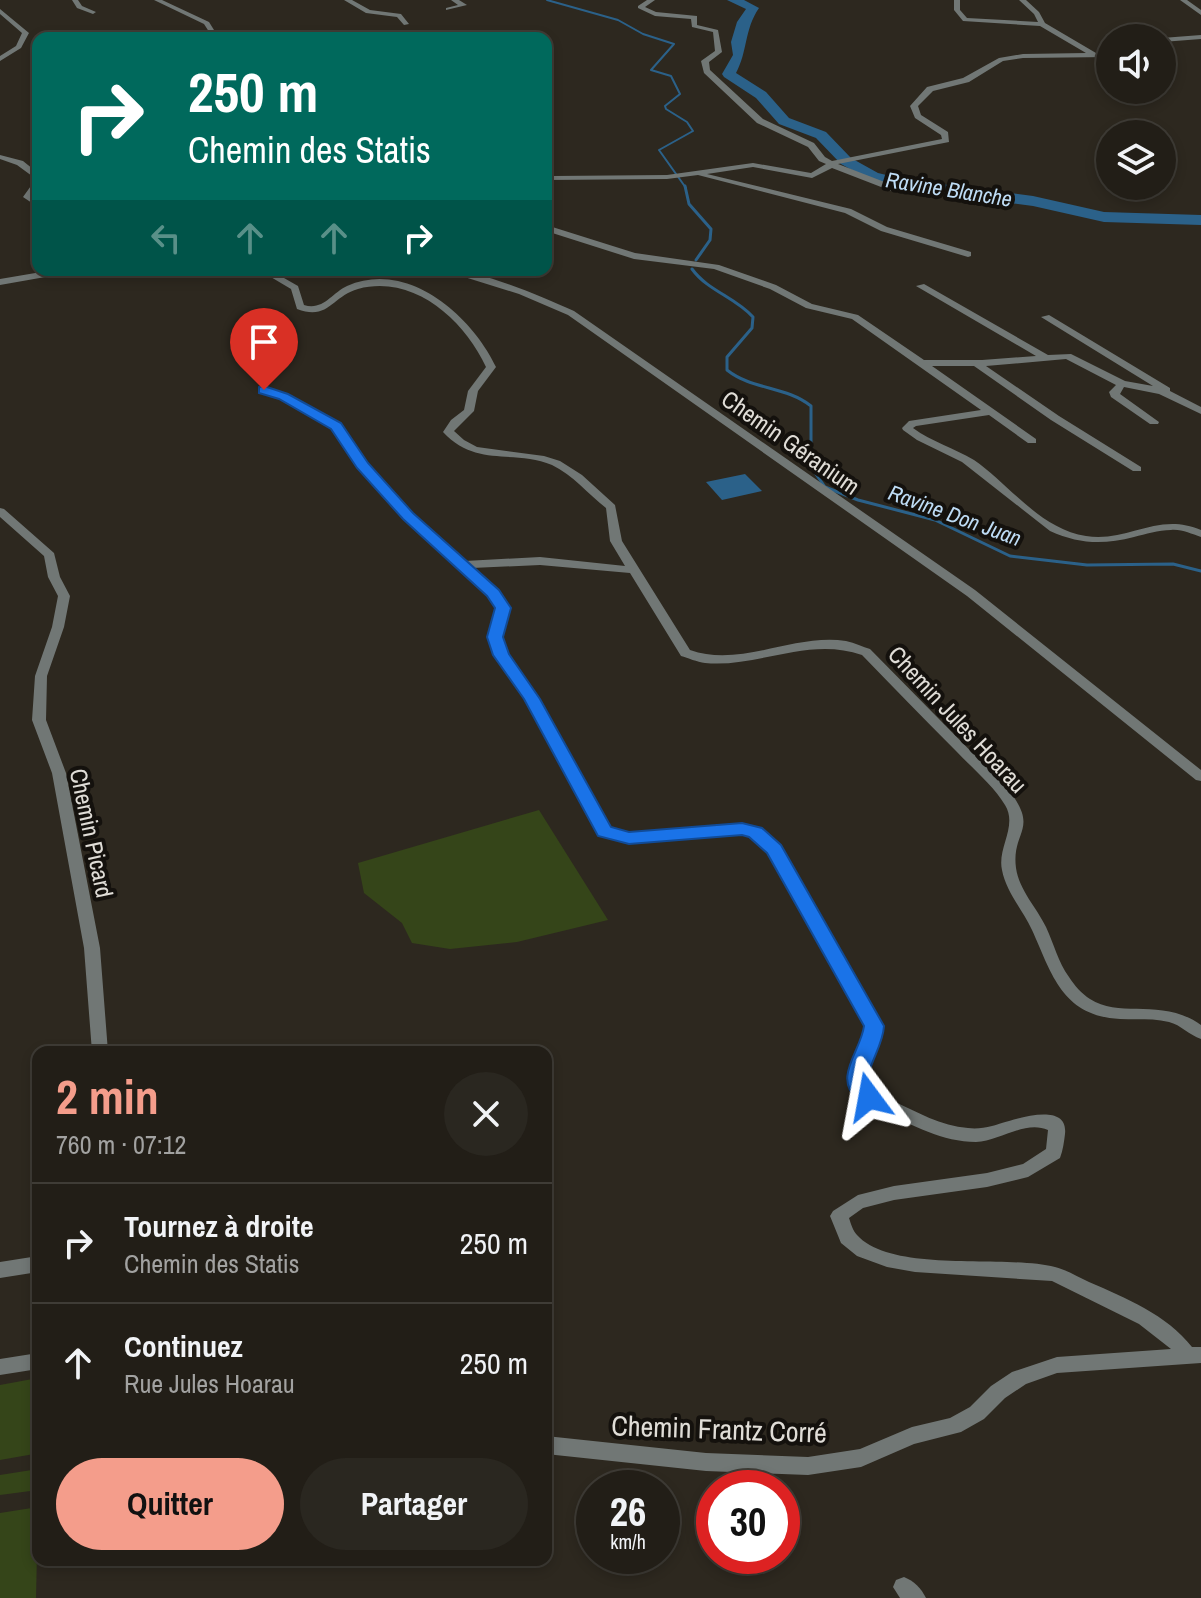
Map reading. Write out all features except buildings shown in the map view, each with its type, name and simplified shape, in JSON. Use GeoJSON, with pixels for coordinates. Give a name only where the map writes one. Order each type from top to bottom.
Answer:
{"type":"FeatureCollection","features":[{"type":"Feature","properties":{"kind":"street"},"geometry":{"type":"LineString","coordinates":[[75,0],[79,7],[93,12]]}},
{"type":"Feature","properties":{"kind":"street"},"geometry":{"type":"LineString","coordinates":[[157,0],[207,23],[212,32]]}},
{"type":"Feature","properties":{"kind":"street"},"geometry":{"type":"LineString","coordinates":[[347,0],[368,12],[399,15],[406,24]]}},
{"type":"Feature","properties":{"kind":"street"},"geometry":{"type":"LineString","coordinates":[[448,9],[464,5],[454,0]]}},
{"type":"Feature","properties":{"kind":"street"},"geometry":{"type":"LineString","coordinates":[[652,0],[640,7],[655,14],[695,17],[694,26],[716,31],[720,49],[705,61],[707,71],[760,121],[811,145],[822,159],[897,190]]}},
{"type":"Feature","properties":{"kind":"street"},"geometry":{"type":"LineString","coordinates":[[957,0],[957,10],[965,20],[1042,24],[1096,56]]}},
{"type":"Feature","properties":{"kind":"street"},"geometry":{"type":"LineString","coordinates":[[1022,0],[1037,13],[1042,24]]}},
{"type":"Feature","properties":{"kind":"street"},"geometry":{"type":"LineString","coordinates":[[1183,0],[1201,13]]}},
{"type":"Feature","properties":{"kind":"street"},"geometry":{"type":"LineString","coordinates":[[0,11],[26,33],[19,47],[0,59]]}},
{"type":"Feature","properties":{"kind":"street"},"geometry":{"type":"LineString","coordinates":[[1176,39],[1201,37]]}},
{"type":"Feature","properties":{"kind":"street"},"geometry":{"type":"LineString","coordinates":[[552,178],[683,176],[753,165],[808,177],[821,174],[836,163],[946,140],[945,134],[914,110],[923,93],[966,80],[1001,59],[1096,56]]}},
{"type":"Feature","properties":{"kind":"street"},"geometry":{"type":"LineString","coordinates":[[2,157],[20,163],[32,172]]}},
{"type":"Feature","properties":{"kind":"street"},"geometry":{"type":"LineString","coordinates":[[698,174],[848,211],[884,229],[968,254]]}},
{"type":"Feature","properties":{"kind":"street"},"geometry":{"type":"LineString","coordinates":[[552,230],[634,256],[716,267],[773,287],[805,304],[855,317],[1032,441]]}},
{"type":"Feature","properties":{"kind":"street"},"geometry":{"type":"LineString","coordinates":[[0,282],[34,276]]}},
{"type":"Feature","properties":{"kind":"street","name":"Chemin Jules Hoarau"},"geometry":{"type":"LineString","coordinates":[[274,276],[295,288],[300,307],[307,311],[323,308],[348,290],[369,285],[400,286],[433,299],[474,335],[491,367],[473,387],[469,396],[469,411],[448,432],[462,444],[484,452],[560,465],[611,507],[616,541],[685,653],[691,657],[715,660],[838,644],[866,652],[992,781],[1014,808],[1016,829],[1007,861],[1011,880],[1037,922],[1053,962],[1069,989],[1083,1002],[1109,1015],[1161,1013],[1185,1021],[1201,1033]]}},
{"type":"Feature","properties":{"kind":"street","name":"Chemin Géranium"},"geometry":{"type":"LineString","coordinates":[[467,276],[522,292],[571,313],[971,593],[1201,777]]}},
{"type":"Feature","properties":{"kind":"street"},"geometry":{"type":"LineString","coordinates":[[921,286],[1045,357]]}},
{"type":"Feature","properties":{"kind":"street"},"geometry":{"type":"LineString","coordinates":[[1046,317],[1201,411]]}},
{"type":"Feature","properties":{"kind":"street"},"geometry":{"type":"LineString","coordinates":[[918,361],[976,363],[1073,357],[1122,384],[1173,394]]}},
{"type":"Feature","properties":{"kind":"street"},"geometry":{"type":"LineString","coordinates":[[976,363],[1055,418],[1137,469]]}},
{"type":"Feature","properties":{"kind":"street"},"geometry":{"type":"LineString","coordinates":[[1122,384],[1114,392],[1115,395],[1154,422]]}},
{"type":"Feature","properties":{"kind":"street"},"geometry":{"type":"LineString","coordinates":[[264,390],[283,396],[336,426],[362,465],[408,516],[493,593],[503,608],[495,637],[501,655],[532,699],[604,831],[629,838],[742,829],[755,832],[774,849],[874,1026],[873,1040],[860,1062],[857,1076],[862,1091],[930,1125],[963,1134],[982,1135],[1042,1120],[1057,1127],[1059,1137],[1056,1148],[1048,1157],[1017,1174],[931,1190],[871,1196],[848,1204],[839,1215],[839,1230],[851,1244],[879,1256],[920,1265],[978,1270],[1027,1269],[1054,1274],[1160,1327],[1193,1355]]}},
{"type":"Feature","properties":{"kind":"street"},"geometry":{"type":"LineString","coordinates":[[990,412],[913,423],[907,428],[926,442],[965,459],[1042,521],[1077,538],[1107,540],[1170,526],[1184,527],[1201,534]]}},
{"type":"Feature","properties":{"kind":"street","name":"Chemin Picard"},"geometry":{"type":"LineString","coordinates":[[0,511],[50,555],[54,577],[64,596],[61,617],[41,676],[39,720],[59,773],[92,948],[100,1046]]}},
{"type":"Feature","properties":{"kind":"street"},"geometry":{"type":"LineString","coordinates":[[464,565],[540,561],[632,570]]}},
{"type":"Feature","properties":{"kind":"street"},"geometry":{"type":"LineString","coordinates":[[0,1270],[32,1265]]}},
{"type":"Feature","properties":{"kind":"street","name":"Chemin Frantz Corré"},"geometry":{"type":"LineString","coordinates":[[552,1446],[616,1455],[808,1466],[861,1458],[912,1436],[954,1426],[977,1413],[998,1392],[1019,1378],[1057,1365],[1193,1355]]}},
{"type":"Feature","properties":{"kind":"street"},"geometry":{"type":"LineString","coordinates":[[0,1367],[32,1362]]}},
{"type":"Feature","properties":{"kind":"green space"},"geometry":{"type":"Polygon","coordinates":[[[539,810],[608,920],[517,942],[450,949],[412,943],[402,923],[364,893],[358,863],[539,810]]]}},
{"type":"Feature","properties":{"kind":"green space"},"geometry":{"type":"Polygon","coordinates":[[[32,1379],[32,1454],[0,1460],[0,1385],[32,1379]]]}},
{"type":"Feature","properties":{"kind":"green space"},"geometry":{"type":"Polygon","coordinates":[[[32,1470],[32,1491],[0,1495],[0,1475],[32,1470]]]}},
{"type":"Feature","properties":{"kind":"green space"},"geometry":{"type":"Polygon","coordinates":[[[32,1508],[32,1566],[37,1566],[36,1598],[0,1598],[0,1513],[32,1508]]]}},
{"type":"Feature","properties":{"kind":"water"},"geometry":{"type":"Polygon","coordinates":[[[745,474],[762,491],[722,500],[706,482],[745,474]]]}},
{"type":"Feature","properties":{"kind":"waterway","name":"Ravine Don Juan"},"geometry":{"type":"LineString","coordinates":[[547,0],[618,20],[643,34],[674,44],[651,70],[671,76],[680,94],[665,106],[666,109],[687,122],[693,131],[659,150],[685,187]]}},
{"type":"Feature","properties":{"kind":"waterway","name":"Ravine Blanche"},"geometry":{"type":"LineString","coordinates":[[733,0],[753,8],[743,22],[737,42],[739,55],[729,74],[761,95],[784,121],[821,135],[846,161],[873,176],[902,184],[1033,201],[1104,217],[1201,220]]}},
{"type":"Feature","properties":{"kind":"waterway","name":"Ravine Don Juan"},"geometry":{"type":"LineString","coordinates":[[685,187],[689,204],[711,229],[710,240],[696,260]]}},
{"type":"Feature","properties":{"kind":"waterway","name":"Ravine Don Juan"},"geometry":{"type":"LineString","coordinates":[[692,269],[698,277],[753,317],[752,328],[727,357],[727,370],[811,406],[811,467],[825,487],[858,500],[935,520],[1010,556],[1087,565],[1173,564],[1201,571]]}},
{"type":"Feature","properties":{"kind":"route"},"geometry":{"type":"LineString","coordinates":[[264,390],[283,396],[336,426],[362,465],[408,516],[493,593],[503,608],[495,637],[501,655],[532,699],[604,831],[629,838],[742,829],[755,832],[774,849],[829,941],[874,1026],[873,1040],[860,1062],[857,1076],[862,1091],[869,1097]]}}]}
